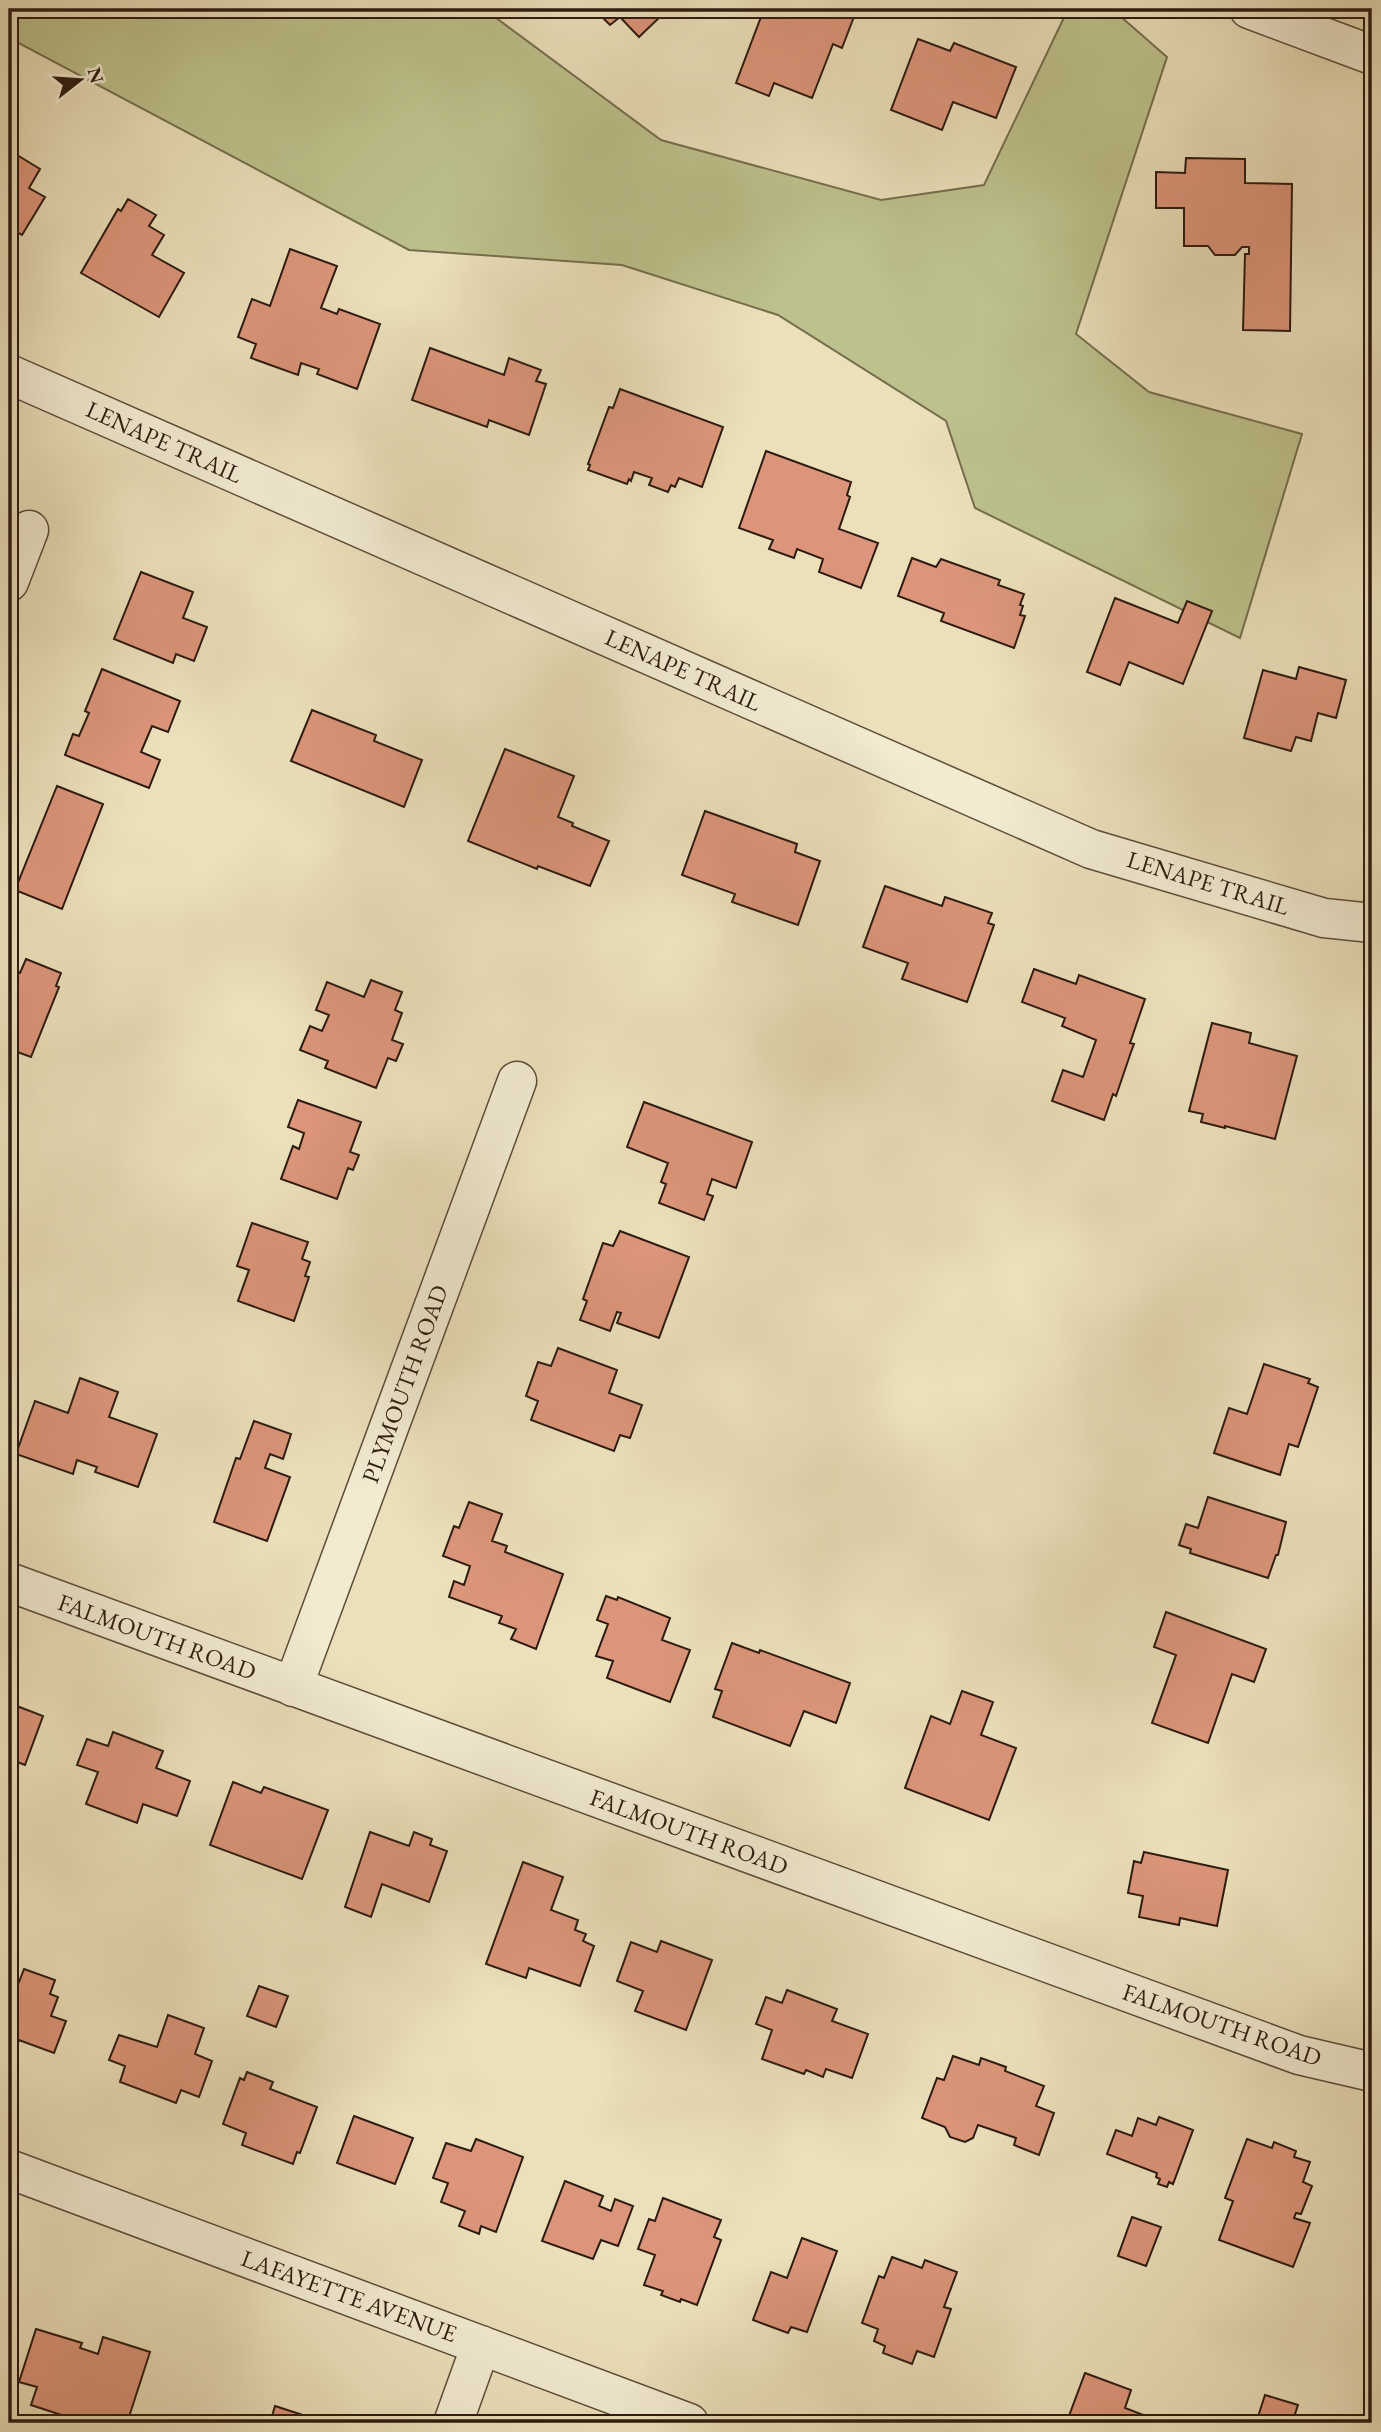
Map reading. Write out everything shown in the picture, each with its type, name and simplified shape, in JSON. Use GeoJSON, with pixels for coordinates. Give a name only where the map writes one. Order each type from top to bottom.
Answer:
{"type":"FeatureCollection","features":[{"type":"Feature","properties":{"kind":"street"},"geometry":{"type":"LineString","coordinates":[[1249,9],[1372,55]]}},
{"type":"Feature","properties":{"kind":"street","name":"LENAPE TRAIL"},"geometry":{"type":"LineString","coordinates":[[9,374],[1091,849],[1324,918],[1372,923]]}},
{"type":"Feature","properties":{"kind":"street"},"geometry":{"type":"LineString","coordinates":[[9,582],[29,530]]}},
{"type":"Feature","properties":{"kind":"street","name":"PLYMOUTH ROAD"},"geometry":{"type":"LineString","coordinates":[[293,1687],[517,1081]]}},
{"type":"Feature","properties":{"kind":"street","name":"FALMOUTH ROAD"},"geometry":{"type":"LineString","coordinates":[[9,1582],[1299,2056],[1372,2072]]}},
{"type":"Feature","properties":{"kind":"street","name":"LAFAYETTE AVENUE"},"geometry":{"type":"LineString","coordinates":[[9,2169],[689,2423]]}},
{"type":"Feature","properties":{"kind":"street"},"geometry":{"type":"LineString","coordinates":[[453,2423],[481,2346]]}},
{"type":"Feature","properties":{"kind":"green space"},"geometry":{"type":"Polygon","coordinates":[[[9,9],[484,9],[661,140],[881,200],[984,185],[1068,9],[1112,9],[1167,57],[1076,334],[1149,392],[1302,434],[1240,638],[975,508],[946,421],[778,315],[622,265],[409,250],[9,38],[9,9]]]}},
{"type":"Feature","properties":{"kind":"building"},"geometry":{"type":"Polygon","coordinates":[[[594,9],[676,9],[669,15],[665,12],[639,37],[620,17],[610,25],[594,9]]]}},
{"type":"Feature","properties":{"kind":"building"},"geometry":{"type":"Polygon","coordinates":[[[764,9],[843,9],[855,14],[842,48],[833,44],[812,98],[774,83],[769,96],[736,83],[764,9]]]}},
{"type":"Feature","properties":{"kind":"building"},"geometry":{"type":"Polygon","coordinates":[[[918,39],[950,51],[954,43],[1016,67],[996,118],[953,102],[942,130],[891,110],[918,39]]]}},
{"type":"Feature","properties":{"kind":"building"},"geometry":{"type":"Polygon","coordinates":[[[9,150],[40,169],[29,188],[45,197],[22,235],[9,228],[9,150]]]}},
{"type":"Feature","properties":{"kind":"building"},"geometry":{"type":"Polygon","coordinates":[[[1186,158],[1245,159],[1245,183],[1292,184],[1290,331],[1243,330],[1245,254],[1249,254],[1249,247],[1242,247],[1235,255],[1215,255],[1208,246],[1184,246],[1184,208],[1156,208],[1156,172],[1185,173],[1186,158]]]}},
{"type":"Feature","properties":{"kind":"building"},"geometry":{"type":"Polygon","coordinates":[[[128,199],[156,215],[149,226],[164,235],[152,255],[184,273],[159,317],[81,273],[118,209],[121,211],[128,199]]]}},
{"type":"Feature","properties":{"kind":"building"},"geometry":{"type":"Polygon","coordinates":[[[290,249],[337,266],[321,308],[337,314],[339,309],[380,324],[357,389],[317,374],[319,369],[301,363],[298,375],[251,358],[256,344],[238,337],[252,299],[270,306],[290,249]]]}},
{"type":"Feature","properties":{"kind":"building"},"geometry":{"type":"Polygon","coordinates":[[[430,348],[504,375],[509,358],[541,370],[536,381],[546,384],[529,435],[489,420],[487,427],[412,400],[430,348]]]}},
{"type":"Feature","properties":{"kind":"building"},"geometry":{"type":"Polygon","coordinates":[[[620,389],[723,427],[702,487],[679,478],[675,487],[671,485],[668,492],[649,485],[652,478],[634,472],[627,484],[588,470],[609,407],[613,408],[620,389]]]}},
{"type":"Feature","properties":{"kind":"building"},"geometry":{"type":"Polygon","coordinates":[[[766,451],[851,482],[847,495],[850,497],[839,529],[878,543],[861,588],[819,572],[823,559],[797,549],[794,558],[769,549],[773,540],[739,528],[766,451]]]}},
{"type":"Feature","properties":{"kind":"building"},"geometry":{"type":"Polygon","coordinates":[[[912,558],[936,567],[941,559],[1000,580],[998,585],[1024,594],[1020,615],[1025,616],[1014,648],[941,621],[944,613],[898,596],[912,558]]]}},
{"type":"Feature","properties":{"kind":"building"},"geometry":{"type":"Polygon","coordinates":[[[141,572],[193,592],[183,618],[207,627],[194,661],[176,654],[173,663],[114,639],[141,572]]]}},
{"type":"Feature","properties":{"kind":"building"},"geometry":{"type":"Polygon","coordinates":[[[1115,598],[1178,623],[1187,601],[1212,611],[1183,684],[1129,662],[1120,685],[1087,672],[1115,598]]]}},
{"type":"Feature","properties":{"kind":"building"},"geometry":{"type":"Polygon","coordinates":[[[1299,667],[1346,680],[1336,718],[1318,713],[1311,741],[1296,737],[1291,751],[1244,738],[1263,670],[1296,679],[1299,667]]]}},
{"type":"Feature","properties":{"kind":"building"},"geometry":{"type":"Polygon","coordinates":[[[102,669],[180,701],[168,732],[152,726],[141,752],[160,760],[149,788],[65,755],[73,734],[79,736],[89,713],[85,711],[102,669]]]}},
{"type":"Feature","properties":{"kind":"building"},"geometry":{"type":"Polygon","coordinates":[[[312,710],[376,735],[374,741],[422,760],[404,807],[291,761],[312,710]]]}},
{"type":"Feature","properties":{"kind":"building"},"geometry":{"type":"Polygon","coordinates":[[[505,749],[574,776],[558,817],[573,823],[572,826],[609,841],[590,886],[538,866],[537,869],[468,841],[505,749]]]}},
{"type":"Feature","properties":{"kind":"building"},"geometry":{"type":"Polygon","coordinates":[[[57,786],[103,804],[62,909],[15,890],[57,786]]]}},
{"type":"Feature","properties":{"kind":"building"},"geometry":{"type":"Polygon","coordinates":[[[705,811],[797,844],[795,852],[820,861],[798,925],[732,902],[735,894],[682,875],[705,811]]]}},
{"type":"Feature","properties":{"kind":"building"},"geometry":{"type":"Polygon","coordinates":[[[885,886],[942,906],[945,897],[992,913],[988,923],[994,925],[967,1002],[902,979],[908,963],[863,947],[885,886]]]}},
{"type":"Feature","properties":{"kind":"building"},"geometry":{"type":"Polygon","coordinates":[[[26,959],[61,973],[56,986],[59,987],[31,1057],[9,1049],[9,969],[20,973],[26,959]]]}},
{"type":"Feature","properties":{"kind":"building"},"geometry":{"type":"Polygon","coordinates":[[[1034,969],[1076,984],[1079,975],[1145,999],[1130,1043],[1134,1044],[1116,1096],[1113,1094],[1104,1120],[1052,1101],[1063,1070],[1083,1077],[1096,1040],[1062,1026],[1065,1018],[1022,1002],[1034,969]]]}},
{"type":"Feature","properties":{"kind":"building"},"geometry":{"type":"Polygon","coordinates":[[[371,980],[402,992],[395,1010],[402,1013],[392,1040],[403,1044],[396,1061],[388,1058],[376,1088],[325,1068],[328,1061],[300,1050],[310,1026],[322,1031],[329,1015],[316,1010],[327,982],[364,997],[371,980]]]}},
{"type":"Feature","properties":{"kind":"building"},"geometry":{"type":"Polygon","coordinates":[[[1212,1023],[1251,1033],[1249,1043],[1297,1056],[1275,1139],[1201,1122],[1203,1114],[1189,1111],[1212,1023]]]}},
{"type":"Feature","properties":{"kind":"building"},"geometry":{"type":"Polygon","coordinates":[[[298,1100],[361,1122],[350,1152],[359,1155],[353,1170],[348,1168],[337,1199],[281,1179],[293,1146],[299,1149],[304,1133],[288,1127],[298,1100]]]}},
{"type":"Feature","properties":{"kind":"building"},"geometry":{"type":"Polygon","coordinates":[[[644,1102],[752,1142],[736,1188],[712,1179],[707,1194],[713,1196],[704,1220],[659,1203],[666,1184],[661,1182],[668,1163],[627,1147],[644,1102]]]}},
{"type":"Feature","properties":{"kind":"building"},"geometry":{"type":"Polygon","coordinates":[[[252,1223],[308,1242],[302,1259],[310,1262],[305,1276],[309,1277],[294,1321],[238,1301],[249,1270],[237,1266],[252,1223]]]}},
{"type":"Feature","properties":{"kind":"building"},"geometry":{"type":"Polygon","coordinates":[[[620,1231],[689,1257],[659,1338],[617,1323],[621,1313],[617,1312],[610,1331],[580,1320],[587,1301],[583,1299],[603,1243],[613,1246],[620,1231]]]}},
{"type":"Feature","properties":{"kind":"building"},"geometry":{"type":"Polygon","coordinates":[[[558,1348],[617,1370],[609,1393],[642,1405],[630,1438],[620,1435],[614,1451],[531,1420],[538,1401],[526,1396],[538,1362],[551,1366],[558,1348]]]}},
{"type":"Feature","properties":{"kind":"building"},"geometry":{"type":"Polygon","coordinates":[[[1264,1364],[1310,1379],[1308,1383],[1318,1387],[1298,1447],[1289,1444],[1280,1475],[1214,1453],[1229,1408],[1247,1414],[1264,1364]]]}},
{"type":"Feature","properties":{"kind":"building"},"geometry":{"type":"Polygon","coordinates":[[[80,1378],[118,1392],[109,1417],[157,1434],[138,1487],[95,1472],[97,1467],[77,1460],[73,1474],[16,1454],[35,1401],[68,1413],[80,1378]]]}},
{"type":"Feature","properties":{"kind":"building"},"geometry":{"type":"Polygon","coordinates":[[[254,1421],[291,1434],[283,1459],[270,1454],[265,1468],[290,1477],[267,1541],[214,1522],[236,1458],[240,1459],[254,1421]]]}},
{"type":"Feature","properties":{"kind":"building"},"geometry":{"type":"Polygon","coordinates":[[[1208,1497],[1286,1522],[1278,1555],[1268,1578],[1190,1553],[1191,1549],[1179,1545],[1186,1524],[1198,1528],[1208,1497]]]}},
{"type":"Feature","properties":{"kind":"building"},"geometry":{"type":"Polygon","coordinates":[[[469,1502],[502,1514],[492,1541],[507,1546],[505,1552],[563,1574],[536,1649],[511,1639],[516,1629],[499,1623],[502,1616],[449,1597],[454,1581],[464,1585],[470,1566],[443,1556],[454,1526],[459,1528],[469,1502]]]}},
{"type":"Feature","properties":{"kind":"building"},"geometry":{"type":"Polygon","coordinates":[[[606,1596],[617,1600],[618,1597],[670,1618],[662,1640],[690,1650],[670,1702],[607,1678],[613,1661],[596,1656],[608,1624],[597,1620],[606,1596]]]}},
{"type":"Feature","properties":{"kind":"building"},"geometry":{"type":"Polygon","coordinates":[[[1166,1612],[1266,1649],[1254,1682],[1232,1674],[1208,1743],[1152,1723],[1176,1655],[1154,1647],[1166,1612]]]}},
{"type":"Feature","properties":{"kind":"building"},"geometry":{"type":"Polygon","coordinates":[[[732,1643],[759,1653],[760,1650],[850,1683],[836,1723],[804,1711],[790,1746],[713,1717],[722,1691],[715,1689],[732,1643]]]}},
{"type":"Feature","properties":{"kind":"building"},"geometry":{"type":"Polygon","coordinates":[[[962,1691],[993,1702],[981,1735],[1016,1748],[989,1820],[905,1788],[931,1716],[950,1724],[962,1691]]]}},
{"type":"Feature","properties":{"kind":"building"},"geometry":{"type":"Polygon","coordinates":[[[9,1703],[43,1716],[25,1765],[9,1759],[9,1703]]]}},
{"type":"Feature","properties":{"kind":"building"},"geometry":{"type":"Polygon","coordinates":[[[113,1732],[163,1751],[156,1768],[190,1781],[177,1816],[143,1804],[137,1823],[86,1804],[98,1772],[77,1765],[87,1739],[108,1746],[113,1732]]]}},
{"type":"Feature","properties":{"kind":"building"},"geometry":{"type":"Polygon","coordinates":[[[233,1782],[261,1793],[264,1787],[328,1810],[302,1879],[210,1845],[233,1782]]]}},
{"type":"Feature","properties":{"kind":"building"},"geometry":{"type":"Polygon","coordinates":[[[370,1832],[409,1846],[414,1832],[432,1839],[430,1845],[447,1851],[429,1902],[382,1884],[371,1917],[345,1907],[370,1832]]]}},
{"type":"Feature","properties":{"kind":"building"},"geometry":{"type":"Polygon","coordinates":[[[1144,1852],[1228,1870],[1217,1926],[1180,1918],[1179,1925],[1139,1917],[1143,1896],[1128,1893],[1134,1861],[1141,1863],[1144,1852]]]}},
{"type":"Feature","properties":{"kind":"building"},"geometry":{"type":"Polygon","coordinates":[[[523,1862],[563,1877],[551,1910],[578,1920],[575,1930],[586,1934],[583,1941],[594,1946],[580,1986],[529,1968],[526,1978],[486,1964],[523,1862]]]}},
{"type":"Feature","properties":{"kind":"building"},"geometry":{"type":"Polygon","coordinates":[[[661,1941],[712,1960],[686,2030],[635,2011],[643,1991],[617,1981],[631,1942],[657,1952],[661,1941]]]}},
{"type":"Feature","properties":{"kind":"building"},"geometry":{"type":"Polygon","coordinates":[[[24,1969],[55,1980],[50,1994],[58,1997],[51,2016],[66,2021],[54,2053],[19,2040],[17,2046],[14,2044],[11,2052],[9,2051],[9,1978],[19,1982],[24,1969]]]}},
{"type":"Feature","properties":{"kind":"building"},"geometry":{"type":"Polygon","coordinates":[[[259,1986],[288,1996],[276,2027],[247,2016],[259,1986]]]}},
{"type":"Feature","properties":{"kind":"building"},"geometry":{"type":"Polygon","coordinates":[[[787,1990],[837,2009],[832,2021],[868,2034],[852,2078],[826,2069],[823,2077],[806,2070],[804,2074],[762,2059],[772,2030],[756,2024],[766,1997],[782,2003],[787,1990]]]}},
{"type":"Feature","properties":{"kind":"building"},"geometry":{"type":"Polygon","coordinates":[[[168,2015],[204,2028],[195,2054],[212,2061],[199,2097],[181,2090],[176,2103],[120,2082],[125,2066],[109,2060],[119,2035],[157,2047],[168,2015]]]}},
{"type":"Feature","properties":{"kind":"building"},"geometry":{"type":"Polygon","coordinates":[[[953,2056],[979,2065],[981,2058],[1006,2067],[1005,2071],[1044,2086],[1036,2106],[1054,2113],[1039,2155],[1014,2145],[1016,2138],[978,2125],[973,2138],[965,2142],[950,2137],[945,2127],[922,2118],[937,2078],[944,2080],[953,2056]]]}},
{"type":"Feature","properties":{"kind":"building"},"geometry":{"type":"Polygon","coordinates":[[[247,2072],[273,2082],[270,2089],[317,2107],[300,2153],[297,2152],[293,2164],[242,2145],[246,2133],[223,2124],[240,2078],[244,2080],[247,2072]]]}},
{"type":"Feature","properties":{"kind":"building"},"geometry":{"type":"Polygon","coordinates":[[[354,2116],[413,2138],[395,2184],[337,2163],[354,2116]]]}},
{"type":"Feature","properties":{"kind":"building"},"geometry":{"type":"Polygon","coordinates":[[[1159,2117],[1193,2130],[1173,2184],[1169,2182],[1167,2187],[1158,2184],[1160,2179],[1156,2177],[1157,2173],[1107,2154],[1116,2130],[1132,2136],[1138,2118],[1156,2125],[1159,2117]]]}},
{"type":"Feature","properties":{"kind":"building"},"geometry":{"type":"Polygon","coordinates":[[[476,2139],[523,2157],[496,2232],[481,2226],[479,2234],[459,2226],[465,2211],[441,2202],[448,2183],[433,2178],[446,2143],[471,2151],[476,2139]]]}},
{"type":"Feature","properties":{"kind":"building"},"geometry":{"type":"Polygon","coordinates":[[[1247,2139],[1272,2148],[1274,2142],[1296,2151],[1294,2157],[1310,2162],[1303,2182],[1312,2186],[1301,2214],[1296,2213],[1294,2218],[1310,2223],[1293,2267],[1219,2240],[1233,2201],[1225,2198],[1247,2139]]]}},
{"type":"Feature","properties":{"kind":"building"},"geometry":{"type":"Polygon","coordinates":[[[565,2181],[603,2196],[599,2206],[611,2211],[615,2199],[633,2206],[618,2246],[601,2240],[593,2259],[542,2241],[565,2181]]]}},
{"type":"Feature","properties":{"kind":"building"},"geometry":{"type":"Polygon","coordinates":[[[663,2198],[721,2220],[714,2237],[721,2240],[697,2305],[661,2295],[663,2291],[644,2285],[655,2255],[638,2249],[649,2219],[655,2221],[663,2198]]]}},
{"type":"Feature","properties":{"kind":"building"},"geometry":{"type":"Polygon","coordinates":[[[1132,2217],[1161,2227],[1146,2266],[1118,2256],[1132,2217]]]}},
{"type":"Feature","properties":{"kind":"building"},"geometry":{"type":"Polygon","coordinates":[[[802,2238],[837,2251],[807,2332],[791,2327],[788,2333],[753,2320],[771,2272],[787,2278],[802,2238]]]}},
{"type":"Feature","properties":{"kind":"building"},"geometry":{"type":"Polygon","coordinates":[[[892,2257],[922,2268],[925,2260],[957,2272],[944,2307],[951,2309],[934,2357],[917,2351],[912,2364],[883,2353],[885,2346],[874,2341],[878,2329],[862,2323],[879,2276],[884,2278],[892,2257]]]}},
{"type":"Feature","properties":{"kind":"building"},"geometry":{"type":"Polygon","coordinates":[[[36,2329],[82,2343],[80,2348],[98,2354],[103,2337],[150,2352],[127,2423],[86,2423],[31,2405],[37,2387],[19,2382],[36,2329]]]}},
{"type":"Feature","properties":{"kind":"building"},"geometry":{"type":"Polygon","coordinates":[[[1085,2373],[1131,2390],[1125,2408],[1164,2423],[1119,2423],[1102,2417],[1100,2423],[1088,2423],[1069,2416],[1085,2373]]]}},
{"type":"Feature","properties":{"kind":"building"},"geometry":{"type":"Polygon","coordinates":[[[1265,2395],[1298,2405],[1292,2423],[1256,2423],[1265,2395]]]}},
{"type":"Feature","properties":{"kind":"building"},"geometry":{"type":"Polygon","coordinates":[[[275,2406],[318,2420],[317,2423],[270,2423],[275,2406]]]}}]}
